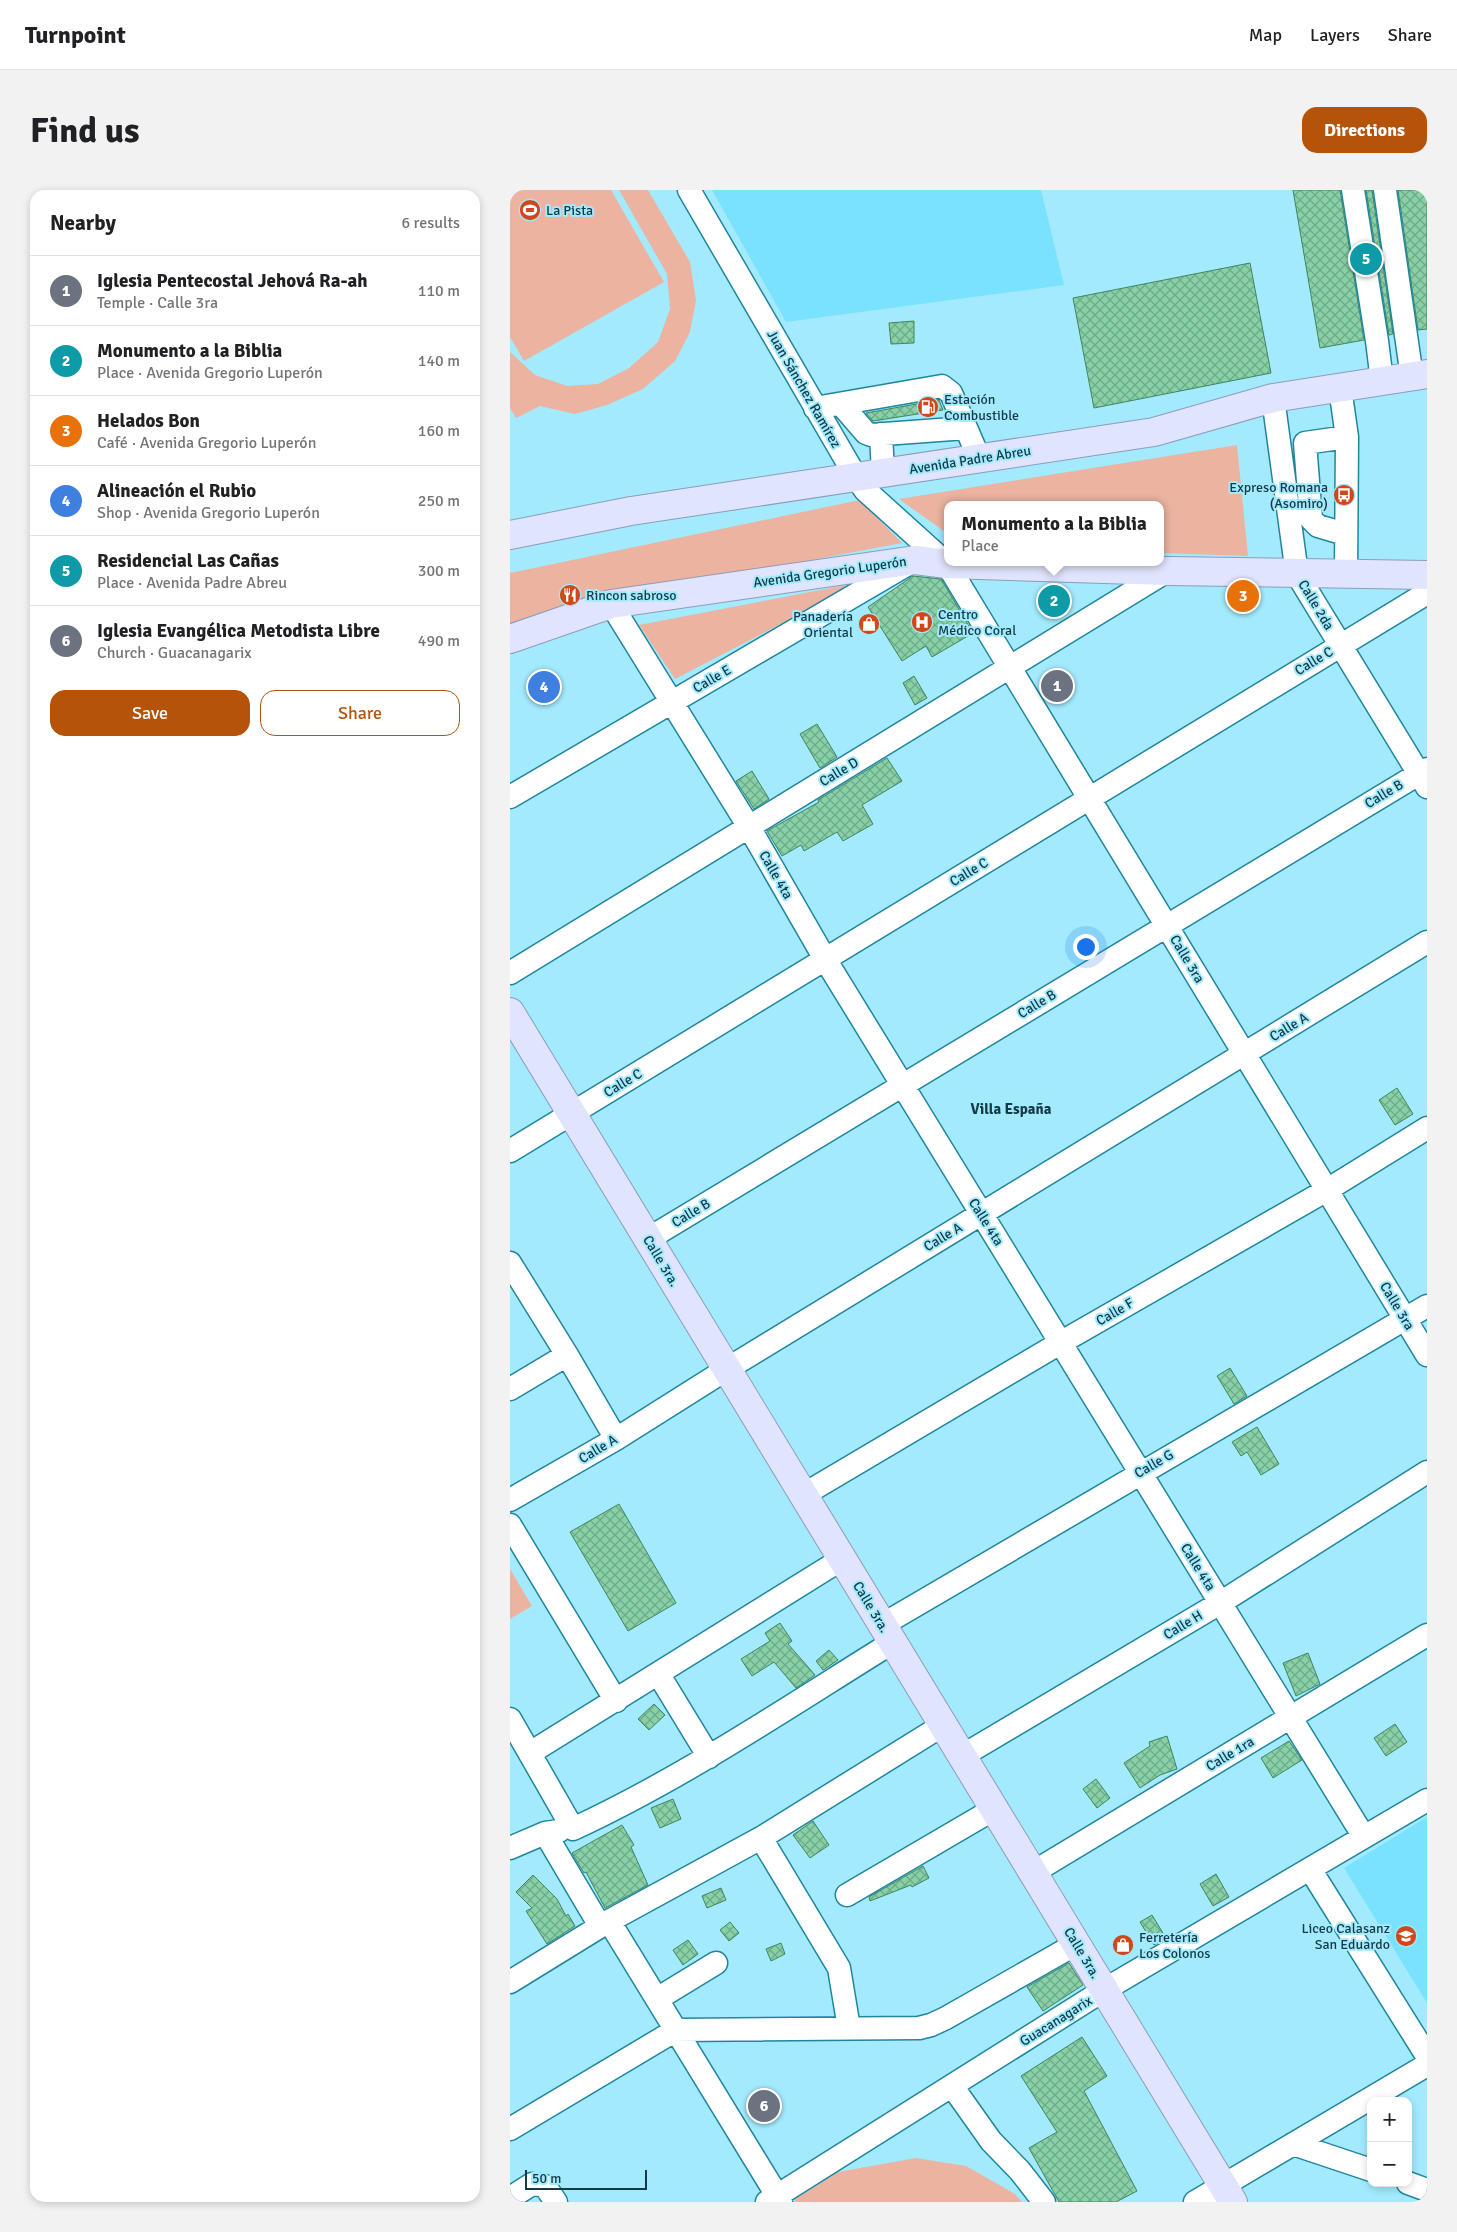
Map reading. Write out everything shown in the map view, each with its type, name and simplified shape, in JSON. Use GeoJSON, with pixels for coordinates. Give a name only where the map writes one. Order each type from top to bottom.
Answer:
{"type":"FeatureCollection","features":[{"type":"Feature","properties":{"kind":"main road","name":"Avenida Padre Abreu"},"geometry":{"type":"LineString","coordinates":[[510,535],[631,511],[1154,432],[1273,398],[1420,376]]}},
{"type":"Feature","properties":{"kind":"main road","name":"Avenida Gregorio Luperón"},"geometry":{"type":"LineString","coordinates":[[510,639],[611,604],[915,560],[944,564]]}},
{"type":"Feature","properties":{"kind":"main road","name":"Avenida Gregorio Luperón"},"geometry":{"type":"LineString","coordinates":[[1010,566],[1297,574],[1427,575]]}},
{"type":"Feature","properties":{"kind":"main road","name":"Calle 3ra."},"geometry":{"type":"LineString","coordinates":[[510,1012],[1228,2194]]}},
{"type":"Feature","properties":{"kind":"street","name":"Juan Sánchez Ramírez"},"geometry":{"type":"LineString","coordinates":[[689,190],[856,477],[866,490],[944,561]]}},
{"type":"Feature","properties":{"kind":"street"},"geometry":{"type":"LineString","coordinates":[[1353,190],[1382,381]]}},
{"type":"Feature","properties":{"kind":"street"},"geometry":{"type":"LineString","coordinates":[[1385,190],[1420,376]]}},
{"type":"Feature","properties":{"kind":"street"},"geometry":{"type":"LineString","coordinates":[[815,408],[942,386],[951,393],[979,458]]}},
{"type":"Feature","properties":{"kind":"street"},"geometry":{"type":"LineString","coordinates":[[1340,388],[1347,436],[1346,574]]}},
{"type":"Feature","properties":{"kind":"street","name":"Calle 2da"},"geometry":{"type":"LineString","coordinates":[[1273,398],[1278,447],[1297,574],[1424,776]]}},
{"type":"Feature","properties":{"kind":"street"},"geometry":{"type":"LineString","coordinates":[[842,404],[866,433],[881,434],[966,428]]}},
{"type":"Feature","properties":{"kind":"street"},"geometry":{"type":"LineString","coordinates":[[881,434],[883,473]]}},
{"type":"Feature","properties":{"kind":"street"},"geometry":{"type":"LineString","coordinates":[[1278,447],[1347,436]]}},
{"type":"Feature","properties":{"kind":"street"},"geometry":{"type":"LineString","coordinates":[[1305,443],[1311,519],[1318,526],[1345,534]]}},
{"type":"Feature","properties":{"kind":"street","name":"Calle E"},"geometry":{"type":"LineString","coordinates":[[510,797],[915,560]]}},
{"type":"Feature","properties":{"kind":"street","name":"Calle 3ra"},"geometry":{"type":"LineString","coordinates":[[948,566],[1427,1355]]}},
{"type":"Feature","properties":{"kind":"street","name":"Calle D"},"geometry":{"type":"LineString","coordinates":[[510,973],[1167,571]]}},
{"type":"Feature","properties":{"kind":"street","name":"Calle C"},"geometry":{"type":"LineString","coordinates":[[510,1151],[1427,593]]}},
{"type":"Feature","properties":{"kind":"street","name":"Calle 4ta"},"geometry":{"type":"LineString","coordinates":[[611,604],[749,827],[825,959],[1364,1837]]}},
{"type":"Feature","properties":{"kind":"street","name":"Calle B"},"geometry":{"type":"LineString","coordinates":[[648,1239],[1167,926],[1424,776]]}},
{"type":"Feature","properties":{"kind":"street","name":"Calle A"},"geometry":{"type":"LineString","coordinates":[[510,1500],[616,1439],[727,1369],[1427,942]]}},
{"type":"Feature","properties":{"kind":"street","name":"Calle F"},"geometry":{"type":"LineString","coordinates":[[803,1495],[1060,1343],[1327,1190],[1427,1128]]}},
{"type":"Feature","properties":{"kind":"street"},"geometry":{"type":"LineString","coordinates":[[512,1271],[567,1355],[616,1439]]}},
{"type":"Feature","properties":{"kind":"street","name":"Calle G"},"geometry":{"type":"LineString","coordinates":[[510,1848],[545,1833],[573,1829],[606,1814],[708,1757],[887,1634],[1140,1472],[1427,1306]]}},
{"type":"Feature","properties":{"kind":"street"},"geometry":{"type":"LineString","coordinates":[[510,1389],[567,1355]]}},
{"type":"Feature","properties":{"kind":"street","name":"Calle H"},"geometry":{"type":"LineString","coordinates":[[962,1756],[1220,1603],[1427,1472]]}},
{"type":"Feature","properties":{"kind":"street"},"geometry":{"type":"LineString","coordinates":[[510,1525],[616,1701]]}},
{"type":"Feature","properties":{"kind":"street"},"geometry":{"type":"LineString","coordinates":[[530,1753],[659,1675],[842,1559]]}},
{"type":"Feature","properties":{"kind":"street","name":"Calle 1ra"},"geometry":{"type":"LineString","coordinates":[[1032,1872],[1427,1635]]}},
{"type":"Feature","properties":{"kind":"street"},"geometry":{"type":"LineString","coordinates":[[659,1675],[708,1757]]}},
{"type":"Feature","properties":{"kind":"street"},"geometry":{"type":"LineString","coordinates":[[510,1719],[573,1829]]}},
{"type":"Feature","properties":{"kind":"street"},"geometry":{"type":"LineString","coordinates":[[510,1982],[605,1924],[761,1838],[943,1725]]}},
{"type":"Feature","properties":{"kind":"street","name":"Guacanagarix"},"geometry":{"type":"LineString","coordinates":[[775,2200],[1104,1990],[1427,1800]]}},
{"type":"Feature","properties":{"kind":"street"},"geometry":{"type":"LineString","coordinates":[[847,1895],[994,1809]]}},
{"type":"Feature","properties":{"kind":"street"},"geometry":{"type":"LineString","coordinates":[[545,1833],[657,1999],[775,2200]]}},
{"type":"Feature","properties":{"kind":"street"},"geometry":{"type":"LineString","coordinates":[[761,1838],[840,1968],[849,2028]]}},
{"type":"Feature","properties":{"kind":"street"},"geometry":{"type":"LineString","coordinates":[[1310,1869],[1427,2056]]}},
{"type":"Feature","properties":{"kind":"street"},"geometry":{"type":"LineString","coordinates":[[510,2129],[676,2030],[918,2028],[932,2025],[1076,1944]]}},
{"type":"Feature","properties":{"kind":"street"},"geometry":{"type":"LineString","coordinates":[[657,1999],[716,1963]]}},
{"type":"Feature","properties":{"kind":"street"},"geometry":{"type":"LineString","coordinates":[[1195,2202],[1228,2194],[1293,2144],[1427,2064]]}},
{"type":"Feature","properties":{"kind":"street"},"geometry":{"type":"LineString","coordinates":[[952,2086],[991,2141],[1020,2171],[1044,2202]]}},
{"type":"Feature","properties":{"kind":"street"},"geometry":{"type":"LineString","coordinates":[[1293,2144],[1367,2169]]}},
{"type":"Feature","properties":{"kind":"street"},"geometry":{"type":"LineString","coordinates":[[510,2198],[532,2184],[546,2186],[556,2202]]}},
{"type":"Feature","properties":{"kind":"street"},"geometry":{"type":"LineString","coordinates":[[1412,2184],[1427,2190]]}},
{"type":"Feature","properties":{"kind":"shaded area"},"geometry":{"type":"Polygon","coordinates":[[[510,190],[611,190],[664,282],[524,361],[510,337],[510,190]]]}},
{"type":"Feature","properties":{"kind":"shaded area"},"geometry":{"type":"Polygon","coordinates":[[[619,190],[648,190],[690,262],[696,300],[690,332],[675,361],[643,389],[607,405],[575,414],[540,406],[516,418],[510,408],[510,352],[535,375],[567,386],[598,384],[629,368],[658,342],[670,309],[667,274],[619,190]]]}},
{"type":"Feature","properties":{"kind":"shaded area"},"geometry":{"type":"Polygon","coordinates":[[[712,190],[1041,190],[1064,285],[786,322],[712,190]]]}},
{"type":"Feature","properties":{"kind":"shaded area"},"geometry":{"type":"Polygon","coordinates":[[[1237,445],[1248,556],[1164,553],[1164,501],[944,501],[944,531],[899,499],[1237,445]]]}},
{"type":"Feature","properties":{"kind":"shaded area"},"geometry":{"type":"Polygon","coordinates":[[[860,500],[902,543],[597,600],[510,631],[510,573],[860,500]]]}},
{"type":"Feature","properties":{"kind":"shaded area"},"geometry":{"type":"Polygon","coordinates":[[[862,582],[675,679],[639,625],[862,582]]]}},
{"type":"Feature","properties":{"kind":"shaded area"},"geometry":{"type":"Polygon","coordinates":[[[510,1569],[532,1606],[510,1619],[510,1569]]]}},
{"type":"Feature","properties":{"kind":"shaded area","name":"Liceo Calasanz San Eduardo"},"geometry":{"type":"Polygon","coordinates":[[[1427,1817],[1427,2003],[1344,1868],[1427,1817]]]}},
{"type":"Feature","properties":{"kind":"shaded area"},"geometry":{"type":"Polygon","coordinates":[[[916,2158],[966,2166],[1015,2194],[1022,2202],[796,2202],[794,2200],[838,2172],[916,2158]]]}},
{"type":"Feature","properties":{"kind":"building"},"geometry":{"type":"Polygon","coordinates":[[[1293,190],[1340,190],[1364,340],[1320,348],[1293,190]]]}},
{"type":"Feature","properties":{"kind":"building"},"geometry":{"type":"Polygon","coordinates":[[[1366,190],[1372,190],[1393,334],[1389,335],[1366,190]]]}},
{"type":"Feature","properties":{"kind":"building"},"geometry":{"type":"Polygon","coordinates":[[[1398,190],[1427,190],[1427,329],[1418,330],[1398,190]]]}},
{"type":"Feature","properties":{"kind":"building"},"geometry":{"type":"Polygon","coordinates":[[[1250,263],[1271,373],[1094,408],[1073,298],[1250,263]]]}},
{"type":"Feature","properties":{"kind":"building"},"geometry":{"type":"Polygon","coordinates":[[[914,321],[914,343],[891,344],[889,323],[914,321]]]}},
{"type":"Feature","properties":{"kind":"building"},"geometry":{"type":"Polygon","coordinates":[[[939,400],[943,410],[873,421],[866,413],[939,400]]]}},
{"type":"Feature","properties":{"kind":"building"},"geometry":{"type":"Polygon","coordinates":[[[913,576],[941,579],[973,633],[932,657],[926,646],[902,661],[868,607],[913,576]]]}},
{"type":"Feature","properties":{"kind":"building"},"geometry":{"type":"Polygon","coordinates":[[[914,676],[927,698],[915,705],[903,683],[914,676]]]}},
{"type":"Feature","properties":{"kind":"building"},"geometry":{"type":"Polygon","coordinates":[[[817,724],[837,757],[820,768],[800,734],[817,724]]]}},
{"type":"Feature","properties":{"kind":"building"},"geometry":{"type":"Polygon","coordinates":[[[887,758],[902,781],[862,805],[873,824],[843,841],[837,832],[804,851],[801,845],[782,856],[767,831],[819,802],[818,800],[887,758]]]}},
{"type":"Feature","properties":{"kind":"building"},"geometry":{"type":"Polygon","coordinates":[[[752,771],[769,799],[754,809],[736,781],[752,771]]]}},
{"type":"Feature","properties":{"kind":"building"},"geometry":{"type":"Polygon","coordinates":[[[1397,1088],[1413,1114],[1395,1125],[1379,1100],[1397,1088]]]}},
{"type":"Feature","properties":{"kind":"building"},"geometry":{"type":"Polygon","coordinates":[[[1230,1368],[1247,1396],[1234,1404],[1217,1376],[1230,1368]]]}},
{"type":"Feature","properties":{"kind":"building"},"geometry":{"type":"Polygon","coordinates":[[[1257,1427],[1279,1464],[1261,1475],[1247,1452],[1241,1456],[1232,1442],[1257,1427]]]}},
{"type":"Feature","properties":{"kind":"building"},"geometry":{"type":"Polygon","coordinates":[[[619,1504],[676,1603],[628,1631],[570,1532],[619,1504]]]}},
{"type":"Feature","properties":{"kind":"building"},"geometry":{"type":"Polygon","coordinates":[[[780,1623],[792,1641],[788,1644],[815,1675],[796,1688],[774,1662],[752,1676],[741,1659],[770,1641],[765,1633],[780,1623]]]}},
{"type":"Feature","properties":{"kind":"building"},"geometry":{"type":"Polygon","coordinates":[[[829,1650],[838,1660],[823,1670],[816,1661],[829,1650]]]}},
{"type":"Feature","properties":{"kind":"building"},"geometry":{"type":"Polygon","coordinates":[[[1308,1653],[1320,1684],[1296,1696],[1283,1663],[1308,1653]]]}},
{"type":"Feature","properties":{"kind":"building"},"geometry":{"type":"Polygon","coordinates":[[[654,1704],[665,1715],[649,1730],[638,1719],[654,1704]]]}},
{"type":"Feature","properties":{"kind":"building"},"geometry":{"type":"Polygon","coordinates":[[[1395,1724],[1407,1742],[1386,1756],[1374,1738],[1395,1724]]]}},
{"type":"Feature","properties":{"kind":"building"},"geometry":{"type":"Polygon","coordinates":[[[1167,1736],[1177,1769],[1160,1775],[1140,1788],[1124,1763],[1150,1746],[1149,1742],[1167,1736]]]}},
{"type":"Feature","properties":{"kind":"building"},"geometry":{"type":"Polygon","coordinates":[[[1289,1741],[1302,1760],[1273,1778],[1261,1758],[1289,1741]]]}},
{"type":"Feature","properties":{"kind":"building"},"geometry":{"type":"Polygon","coordinates":[[[1096,1779],[1110,1798],[1097,1808],[1083,1789],[1096,1779]]]}},
{"type":"Feature","properties":{"kind":"building"},"geometry":{"type":"Polygon","coordinates":[[[673,1799],[681,1819],[660,1828],[651,1808],[673,1799]]]}},
{"type":"Feature","properties":{"kind":"building"},"geometry":{"type":"Polygon","coordinates":[[[813,1821],[829,1845],[810,1858],[793,1835],[813,1821]]]}},
{"type":"Feature","properties":{"kind":"building"},"geometry":{"type":"Polygon","coordinates":[[[622,1825],[634,1845],[631,1847],[648,1885],[605,1908],[586,1872],[584,1873],[572,1853],[622,1825]]]}},
{"type":"Feature","properties":{"kind":"building"},"geometry":{"type":"Polygon","coordinates":[[[923,1866],[929,1878],[912,1887],[911,1885],[870,1901],[869,1897],[923,1866]]]}},
{"type":"Feature","properties":{"kind":"building"},"geometry":{"type":"Polygon","coordinates":[[[1216,1874],[1229,1897],[1213,1906],[1200,1884],[1216,1874]]]}},
{"type":"Feature","properties":{"kind":"building"},"geometry":{"type":"Polygon","coordinates":[[[533,1875],[557,1899],[566,1916],[568,1914],[575,1926],[547,1944],[526,1911],[532,1908],[516,1892],[533,1875]]]}},
{"type":"Feature","properties":{"kind":"building"},"geometry":{"type":"Polygon","coordinates":[[[721,1888],[726,1900],[707,1908],[702,1896],[721,1888]]]}},
{"type":"Feature","properties":{"kind":"building"},"geometry":{"type":"Polygon","coordinates":[[[1152,1915],[1166,1938],[1154,1945],[1140,1922],[1152,1915]]]}},
{"type":"Feature","properties":{"kind":"building"},"geometry":{"type":"Polygon","coordinates":[[[730,1922],[739,1933],[729,1941],[720,1930],[730,1922]]]}},
{"type":"Feature","properties":{"kind":"building"},"geometry":{"type":"Polygon","coordinates":[[[688,1940],[698,1954],[683,1965],[673,1950],[688,1940]]]}},
{"type":"Feature","properties":{"kind":"building"},"geometry":{"type":"Polygon","coordinates":[[[781,1943],[785,1954],[771,1961],[766,1949],[781,1943]]]}},
{"type":"Feature","properties":{"kind":"building"},"geometry":{"type":"Polygon","coordinates":[[[1069,1963],[1083,1985],[1043,2011],[1027,1987],[1069,1963]]]}},
{"type":"Feature","properties":{"kind":"building"},"geometry":{"type":"Polygon","coordinates":[[[1082,2037],[1107,2076],[1084,2091],[1137,2191],[1116,2202],[1059,2202],[1029,2148],[1057,2132],[1021,2076],[1082,2037]]]}},
{"type":"Feature","properties":{"kind":"place","name":"La Pista"},"geometry":{"type":"Point","coordinates":[530,210]}},
{"type":"Feature","properties":{"kind":"place","name":"Residencial Las Cañas"},"geometry":{"type":"Point","coordinates":[1366,259]}},
{"type":"Feature","properties":{"kind":"place","name":"Estación Combustible"},"geometry":{"type":"Point","coordinates":[928,407]}},
{"type":"Feature","properties":{"kind":"place","name":"Expreso Romana (Asomiro)"},"geometry":{"type":"Point","coordinates":[1344,495]}},
{"type":"Feature","properties":{"kind":"place","name":"Rincon sabroso"},"geometry":{"type":"Point","coordinates":[570,595]}},
{"type":"Feature","properties":{"kind":"place","name":"Helados Bon"},"geometry":{"type":"Point","coordinates":[1243,596]}},
{"type":"Feature","properties":{"kind":"place","name":"Monumento a la Biblia"},"geometry":{"type":"Point","coordinates":[1054,601]}},
{"type":"Feature","properties":{"kind":"place","name":"Centro Médico Coral"},"geometry":{"type":"Point","coordinates":[922,622]}},
{"type":"Feature","properties":{"kind":"place","name":"Panadería Oriental"},"geometry":{"type":"Point","coordinates":[869,624]}},
{"type":"Feature","properties":{"kind":"place","name":"Iglesia Pentecostal Jehová Ra-ah"},"geometry":{"type":"Point","coordinates":[1057,686]}},
{"type":"Feature","properties":{"kind":"place","name":"Alineación el Rubio"},"geometry":{"type":"Point","coordinates":[544,687]}},
{"type":"Feature","properties":{"kind":"place","name":"Liceo Calasanz San Eduardo"},"geometry":{"type":"Point","coordinates":[1406,1936]}},
{"type":"Feature","properties":{"kind":"place","name":"Ferretería Los Colonos"},"geometry":{"type":"Point","coordinates":[1123,1945]}},
{"type":"Feature","properties":{"kind":"place","name":"Iglesia Evangélica Metodista Libre"},"geometry":{"type":"Point","coordinates":[764,2106]}},
{"type":"Feature","properties":{"kind":"district","name":"Villa España"},"geometry":{"type":"Point","coordinates":[1011,1109]}}]}
